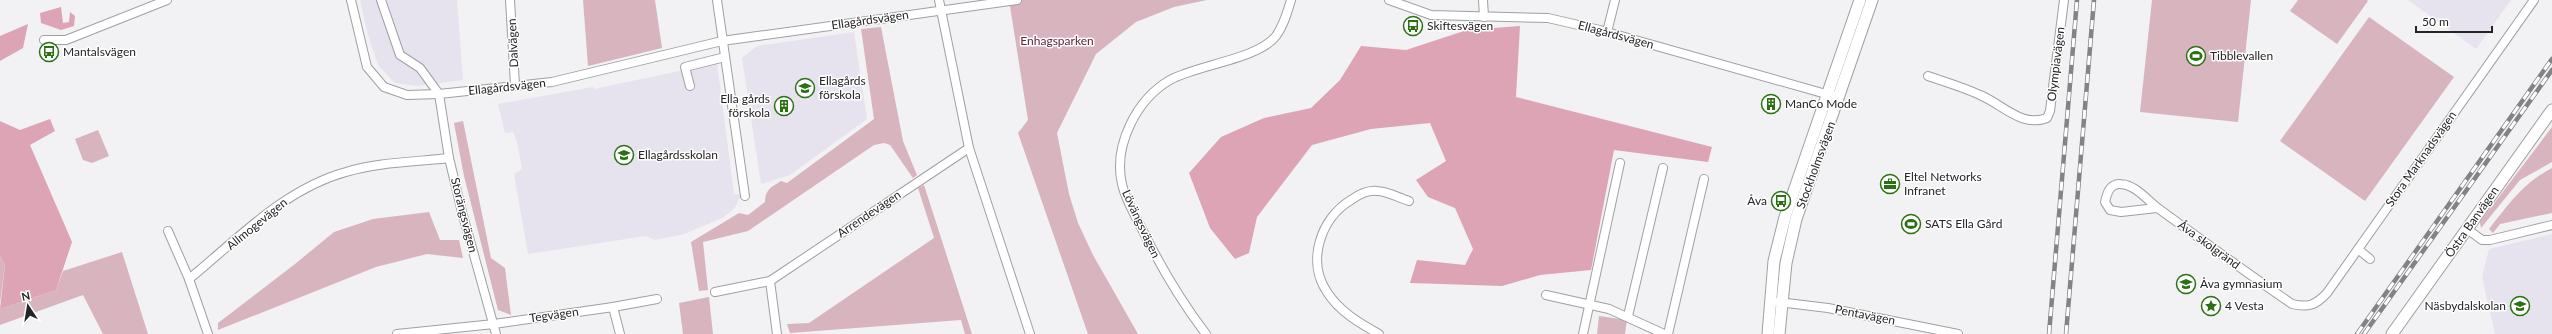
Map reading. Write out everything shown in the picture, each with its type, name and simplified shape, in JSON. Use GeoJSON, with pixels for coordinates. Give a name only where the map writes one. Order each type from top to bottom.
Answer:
{"type":"FeatureCollection","features":[{"type":"Feature","properties":{"kind":"main road","name":"Stockholmsvägen"},"geometry":{"type":"LineString","coordinates":[[1779,334],[1774,261],[1785,217],[1826,94],[1860,0]]}},
{"type":"Feature","properties":{"kind":"main road","name":"Stockholmsvägen"},"geometry":{"type":"LineString","coordinates":[[1768,334],[1796,219],[1839,99],[1872,0]]}},
{"type":"Feature","properties":{"kind":"main road","name":"Östra Banvägen"},"geometry":{"type":"LineString","coordinates":[[2392,334],[2552,110]]}},
{"type":"Feature","properties":{"kind":"street"},"geometry":{"type":"LineString","coordinates":[[44,40],[66,40],[167,0]]}},
{"type":"Feature","properties":{"kind":"street","name":"Ellagårdsvägen"},"geometry":{"type":"LineString","coordinates":[[351,0],[363,57],[374,77],[384,87],[395,92],[439,94],[552,82],[722,41],[941,9],[1017,0]]}},
{"type":"Feature","properties":{"kind":"street"},"geometry":{"type":"LineString","coordinates":[[381,0],[400,55],[420,68],[439,94]]}},
{"type":"Feature","properties":{"kind":"street","name":"Dalvägen"},"geometry":{"type":"LineString","coordinates":[[510,0],[515,85]]}},
{"type":"Feature","properties":{"kind":"street"},"geometry":{"type":"LineString","coordinates":[[717,0],[745,196]]}},
{"type":"Feature","properties":{"kind":"street"},"geometry":{"type":"LineString","coordinates":[[939,0],[969,148],[1030,334]]}},
{"type":"Feature","properties":{"kind":"street","name":"Lövängsvägen"},"geometry":{"type":"LineString","coordinates":[[1206,334],[1164,272],[1129,202],[1122,183],[1121,164],[1124,143],[1130,123],[1140,107],[1156,89],[1171,79],[1193,70],[1260,48],[1278,32],[1285,21],[1291,0]]}},
{"type":"Feature","properties":{"kind":"street","name":"Ellagårdsvägen"},"geometry":{"type":"LineString","coordinates":[[1389,0],[1431,15],[1548,18],[1607,32],[1839,99]]}},
{"type":"Feature","properties":{"kind":"street"},"geometry":{"type":"LineString","coordinates":[[1483,0],[1484,17]]}},
{"type":"Feature","properties":{"kind":"street"},"geometry":{"type":"LineString","coordinates":[[1607,32],[1615,0]]}},
{"type":"Feature","properties":{"kind":"street","name":"Olympiavägen"},"geometry":{"type":"LineString","coordinates":[[1928,76],[1981,95],[2020,118],[2039,121],[2047,118],[2050,111],[2064,0]]}},
{"type":"Feature","properties":{"kind":"street","name":"Stora Marknadsvägen"},"geometry":{"type":"LineString","coordinates":[[2302,306],[2310,306],[2319,301],[2358,249],[2534,0]]}},
{"type":"Feature","properties":{"kind":"street"},"geometry":{"type":"LineString","coordinates":[[690,86],[685,67],[725,58]]}},
{"type":"Feature","properties":{"kind":"street","name":"Storängsvägen"},"geometry":{"type":"LineString","coordinates":[[439,94],[450,158],[477,267],[496,334]]}},
{"type":"Feature","properties":{"kind":"street","name":"Arrendevägen"},"geometry":{"type":"LineString","coordinates":[[715,292],[770,281],[969,148]]}},
{"type":"Feature","properties":{"kind":"street","name":"Allmogevägen"},"geometry":{"type":"LineString","coordinates":[[189,279],[275,206],[324,179],[348,171],[450,158]]}},
{"type":"Feature","properties":{"kind":"street"},"geometry":{"type":"LineString","coordinates":[[1583,334],[1620,163]]}},
{"type":"Feature","properties":{"kind":"street"},"geometry":{"type":"LineString","coordinates":[[1628,316],[1663,168]]}},
{"type":"Feature","properties":{"kind":"street"},"geometry":{"type":"LineString","coordinates":[[1668,334],[1704,180]]}},
{"type":"Feature","properties":{"kind":"street","name":"Åva skolgränd"},"geometry":{"type":"LineString","coordinates":[[2157,208],[2121,212],[2110,210],[2105,202],[2107,192],[2113,185],[2121,184],[2132,187],[2157,208],[2292,304],[2302,306]]}},
{"type":"Feature","properties":{"kind":"street"},"geometry":{"type":"LineString","coordinates":[[1378,334],[1344,312],[1326,291],[1317,258],[1319,241],[1324,226],[1333,215],[1346,203],[1362,194],[1377,190],[1409,201]]}},
{"type":"Feature","properties":{"kind":"street"},"geometry":{"type":"LineString","coordinates":[[2467,229],[2482,240],[2490,240],[2552,225]]}},
{"type":"Feature","properties":{"kind":"street"},"geometry":{"type":"LineString","coordinates":[[168,231],[189,279],[208,334]]}},
{"type":"Feature","properties":{"kind":"street"},"geometry":{"type":"LineString","coordinates":[[2358,249],[2370,259]]}},
{"type":"Feature","properties":{"kind":"street"},"geometry":{"type":"LineString","coordinates":[[770,281],[778,334]]}},
{"type":"Feature","properties":{"kind":"street"},"geometry":{"type":"LineString","coordinates":[[1546,296],[1589,304],[1628,316],[1664,334]]}},
{"type":"Feature","properties":{"kind":"street","name":"Tegvägen"},"geometry":{"type":"LineString","coordinates":[[494,324],[613,307],[657,299]]}},
{"type":"Feature","properties":{"kind":"street","name":"Pentavägen"},"geometry":{"type":"LineString","coordinates":[[1776,301],[1828,308],[1958,334]]}},
{"type":"Feature","properties":{"kind":"street"},"geometry":{"type":"LineString","coordinates":[[613,307],[620,334]]}},
{"type":"Feature","properties":{"kind":"street"},"geometry":{"type":"LineString","coordinates":[[397,334],[494,324]]}},
{"type":"Feature","properties":{"kind":"shaded area"},"geometry":{"type":"Polygon","coordinates":[[[360,0],[457,0],[463,80],[418,86],[395,83],[378,65],[368,35],[360,0]]]}},
{"type":"Feature","properties":{"kind":"shaded area"},"geometry":{"type":"Polygon","coordinates":[[[2408,0],[2511,0],[2476,49],[2408,0]]]}},
{"type":"Feature","properties":{"kind":"shaded area"},"geometry":{"type":"Polygon","coordinates":[[[61,7],[63,23],[69,22],[70,12],[75,16],[74,26],[61,30],[41,23],[40,13],[61,7]]]}},
{"type":"Feature","properties":{"kind":"shaded area"},"geometry":{"type":"Polygon","coordinates":[[[28,24],[23,48],[0,61],[0,36],[28,24]]]}},
{"type":"Feature","properties":{"kind":"shaded area"},"geometry":{"type":"Polygon","coordinates":[[[1520,26],[1516,97],[1712,147],[1708,162],[1614,150],[1591,270],[1540,275],[1502,286],[1410,283],[1417,260],[1465,265],[1473,249],[1455,208],[1428,197],[1416,180],[1446,161],[1430,123],[1371,129],[1312,145],[1257,217],[1249,253],[1235,259],[1210,228],[1189,173],[1221,137],[1264,118],[1311,108],[1340,80],[1361,46],[1406,50],[1467,30],[1520,26]]]}},
{"type":"Feature","properties":{"kind":"shaded area","name":"Ellagårds förskola"},"geometry":{"type":"Polygon","coordinates":[[[854,32],[867,119],[790,175],[761,184],[742,58],[757,46],[854,32]]]}},
{"type":"Feature","properties":{"kind":"shaded area","name":"Ellagårdsskolan"},"geometry":{"type":"Polygon","coordinates":[[[717,63],[734,194],[741,195],[734,209],[722,218],[684,234],[655,240],[646,236],[528,254],[514,174],[522,169],[517,141],[513,132],[505,133],[498,104],[593,87],[594,89],[717,63]]]}},
{"type":"Feature","properties":{"kind":"shaded area"},"geometry":{"type":"Polygon","coordinates":[[[50,119],[55,131],[30,145],[72,242],[56,290],[0,309],[5,265],[0,256],[0,121],[20,130],[50,119]]]}},
{"type":"Feature","properties":{"kind":"shaded area","name":"Näsbydalskolan"},"geometry":{"type":"Polygon","coordinates":[[[2552,234],[2552,334],[2495,334],[2482,277],[2489,249],[2552,234]]]}},
{"type":"Feature","properties":{"kind":"green space"},"geometry":{"type":"Polygon","coordinates":[[[583,0],[655,0],[662,48],[588,66],[583,0]]]}},
{"type":"Feature","properties":{"kind":"green space","name":"Enhagsparken"},"geometry":{"type":"Polygon","coordinates":[[[1009,0],[1207,0],[1174,7],[1136,22],[1096,54],[1057,133],[1069,194],[1078,223],[1093,255],[1138,334],[1088,334],[1018,133],[1028,120],[1009,0]]]}},
{"type":"Feature","properties":{"kind":"green space","name":"Tibblevallen"},"geometry":{"type":"Polygon","coordinates":[[[2152,0],[2251,0],[2238,122],[2140,112],[2152,0]]]}},
{"type":"Feature","properties":{"kind":"green space"},"geometry":{"type":"Polygon","coordinates":[[[2298,0],[2368,1],[2337,44],[2290,11],[2298,0]]]}},
{"type":"Feature","properties":{"kind":"green space"},"geometry":{"type":"Polygon","coordinates":[[[2369,17],[2454,77],[2365,201],[2280,141],[2369,17]]]}},
{"type":"Feature","properties":{"kind":"green space"},"geometry":{"type":"Polygon","coordinates":[[[881,27],[903,141],[917,175],[913,178],[890,145],[884,143],[874,145],[748,231],[703,242],[708,290],[699,291],[691,242],[739,213],[748,215],[765,202],[766,194],[772,187],[781,181],[787,183],[874,119],[861,29],[881,27]]]}},
{"type":"Feature","properties":{"kind":"green space"},"geometry":{"type":"Polygon","coordinates":[[[463,121],[491,258],[505,268],[511,315],[498,310],[464,176],[454,123],[463,121]]]}},
{"type":"Feature","properties":{"kind":"green space"},"geometry":{"type":"Polygon","coordinates":[[[2552,127],[2552,162],[2520,180],[2481,228],[2480,222],[2552,127]]]}},
{"type":"Feature","properties":{"kind":"green space"},"geometry":{"type":"Polygon","coordinates":[[[98,130],[109,156],[92,163],[83,160],[75,139],[98,130]]]}},
{"type":"Feature","properties":{"kind":"green space"},"geometry":{"type":"Polygon","coordinates":[[[2552,168],[2552,213],[2500,224],[2493,233],[2489,229],[2510,202],[2524,187],[2552,168]]]}},
{"type":"Feature","properties":{"kind":"green space"},"geometry":{"type":"Polygon","coordinates":[[[924,185],[972,334],[965,334],[961,320],[790,333],[787,324],[809,323],[934,238],[918,188],[924,185]]]}},
{"type":"Feature","properties":{"kind":"green space"},"geometry":{"type":"Polygon","coordinates":[[[429,212],[440,240],[459,240],[463,258],[427,254],[376,267],[218,330],[218,323],[334,232],[373,219],[429,212]]]}},
{"type":"Feature","properties":{"kind":"green space"},"geometry":{"type":"Polygon","coordinates":[[[122,252],[148,334],[103,334],[83,295],[0,325],[0,309],[56,290],[63,271],[122,252]]]}},
{"type":"Feature","properties":{"kind":"green space"},"geometry":{"type":"Polygon","coordinates":[[[0,256],[5,265],[0,303],[0,256]]]}},
{"type":"Feature","properties":{"kind":"green space"},"geometry":{"type":"Polygon","coordinates":[[[709,297],[713,334],[683,334],[679,303],[709,297]]]}},
{"type":"Feature","properties":{"kind":"green space"},"geometry":{"type":"Polygon","coordinates":[[[1599,316],[1627,320],[1625,334],[1597,334],[1599,316]]]}},
{"type":"Feature","properties":{"kind":"railway"},"geometry":{"type":"LineString","coordinates":[[2049,334],[2077,0]]}},
{"type":"Feature","properties":{"kind":"railway"},"geometry":{"type":"LineString","coordinates":[[2066,334],[2094,0]]}},
{"type":"Feature","properties":{"kind":"railway"},"geometry":{"type":"LineString","coordinates":[[2357,334],[2552,59]]}},
{"type":"Feature","properties":{"kind":"railway"},"geometry":{"type":"LineString","coordinates":[[2364,334],[2552,70]]}},
{"type":"Feature","properties":{"kind":"place","name":"Skiftesvägen"},"geometry":{"type":"Point","coordinates":[1413,26]}},
{"type":"Feature","properties":{"kind":"place","name":"Mantalsvägen"},"geometry":{"type":"Point","coordinates":[49,52]}},
{"type":"Feature","properties":{"kind":"place","name":"Tibblevallen"},"geometry":{"type":"Point","coordinates":[2196,56]}},
{"type":"Feature","properties":{"kind":"place","name":"Ellagårds förskola"},"geometry":{"type":"Point","coordinates":[805,88]}},
{"type":"Feature","properties":{"kind":"place","name":"ManCo Mode"},"geometry":{"type":"Point","coordinates":[1771,104]}},
{"type":"Feature","properties":{"kind":"place","name":"Ella gårds förskola"},"geometry":{"type":"Point","coordinates":[784,106]}},
{"type":"Feature","properties":{"kind":"place","name":"Ellagårdsskolan"},"geometry":{"type":"Point","coordinates":[624,155]}},
{"type":"Feature","properties":{"kind":"place","name":"Eltel Networks Infranet"},"geometry":{"type":"Point","coordinates":[1890,184]}},
{"type":"Feature","properties":{"kind":"place","name":"Åva"},"geometry":{"type":"Point","coordinates":[1781,201]}},
{"type":"Feature","properties":{"kind":"place","name":"SATS Ella Gård"},"geometry":{"type":"Point","coordinates":[1911,224]}},
{"type":"Feature","properties":{"kind":"place","name":"Åva gymnasium"},"geometry":{"type":"Point","coordinates":[2186,284]}},
{"type":"Feature","properties":{"kind":"place","name":"4 Vesta"},"geometry":{"type":"Point","coordinates":[2211,306]}},
{"type":"Feature","properties":{"kind":"place","name":"Näsbydalskolan"},"geometry":{"type":"Point","coordinates":[2520,306]}}]}
